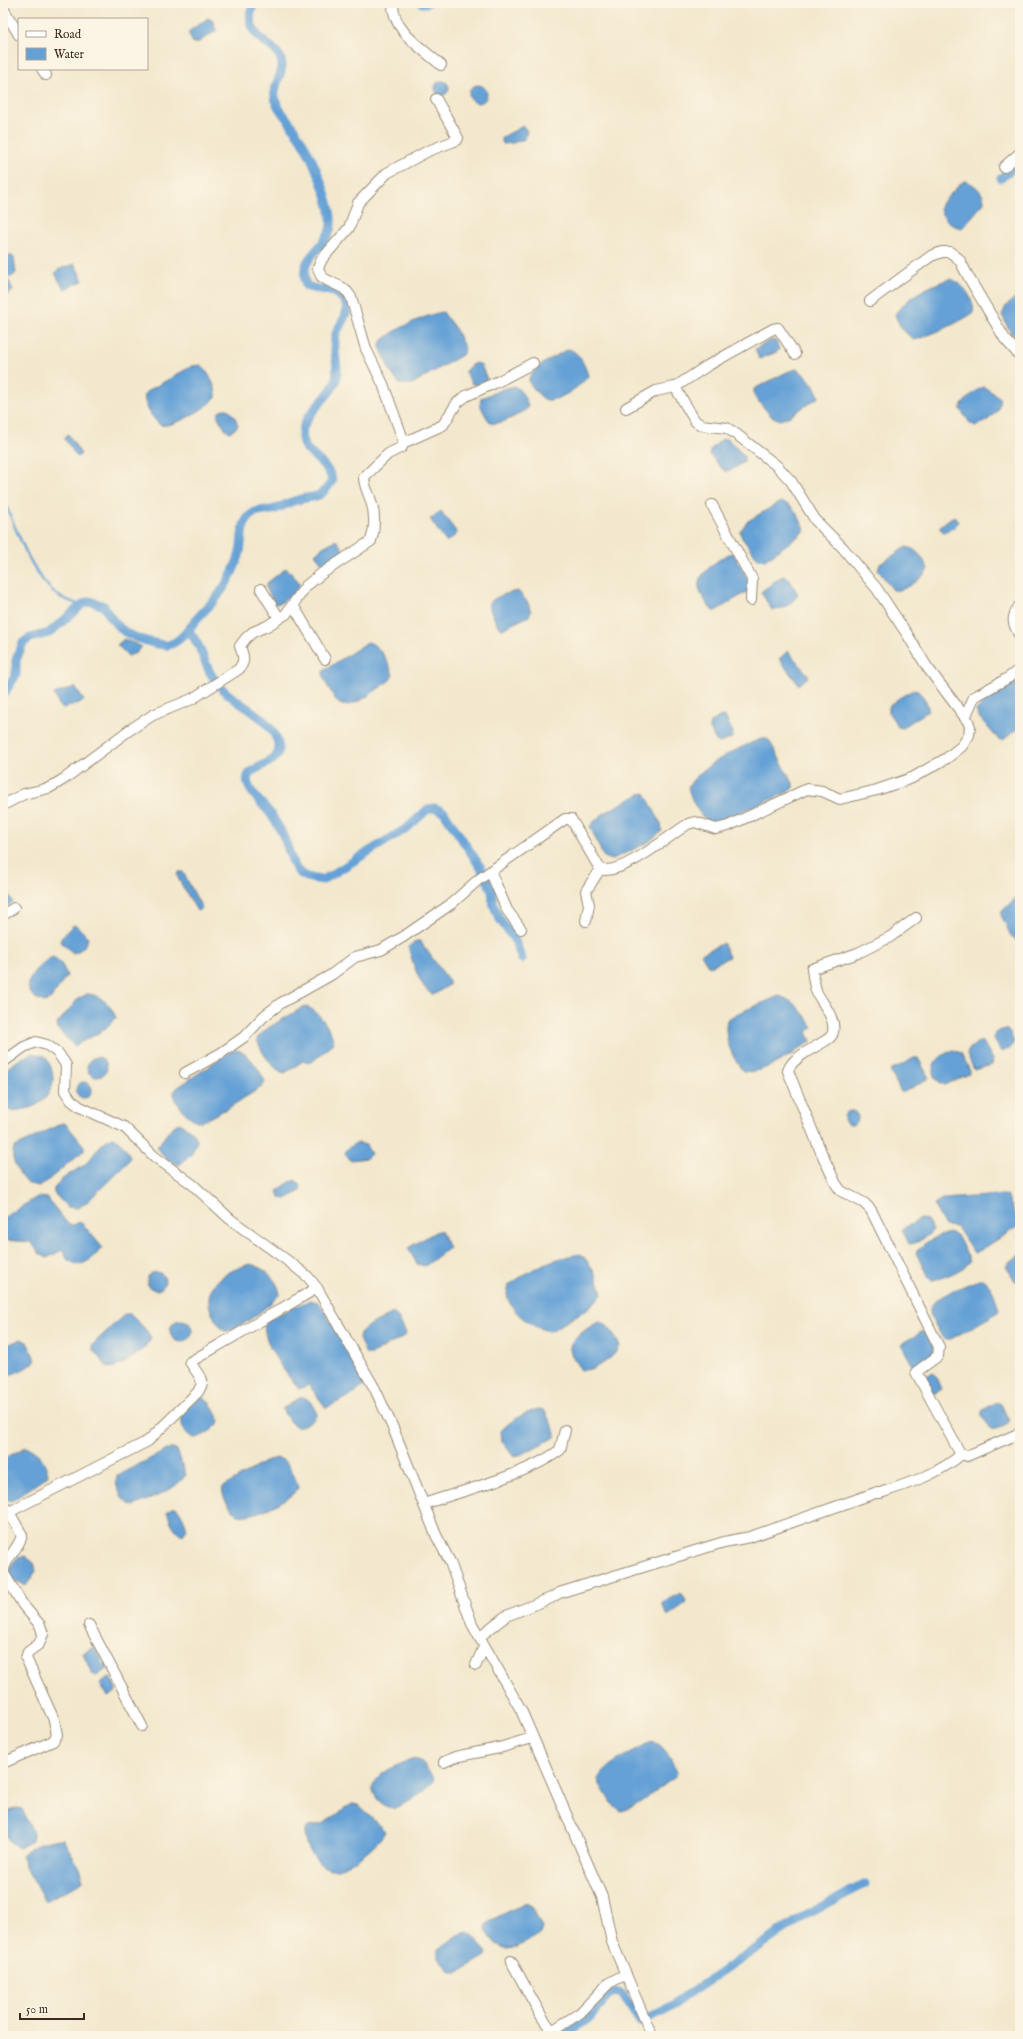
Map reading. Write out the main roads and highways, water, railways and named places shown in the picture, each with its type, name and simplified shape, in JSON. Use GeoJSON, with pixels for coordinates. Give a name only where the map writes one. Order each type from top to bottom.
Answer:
{"type":"FeatureCollection","features":[{"type":"Feature","properties":{"kind":"water"},"geometry":{"type":"Polygon","coordinates":[[[208,18],[213,21],[216,31],[197,43],[193,43],[188,32],[208,18]]]}},
{"type":"Feature","properties":{"kind":"water"},"geometry":{"type":"Polygon","coordinates":[[[439,81],[445,81],[449,85],[449,91],[445,95],[439,95],[435,91],[435,85],[439,81]]]}},
{"type":"Feature","properties":{"kind":"water"},"geometry":{"type":"Polygon","coordinates":[[[478,85],[484,88],[487,94],[484,100],[478,103],[472,100],[469,94],[472,88],[478,85]]]}},
{"type":"Feature","properties":{"kind":"water"},"geometry":{"type":"Polygon","coordinates":[[[523,126],[527,131],[525,139],[513,143],[503,144],[501,138],[523,126]]]}},
{"type":"Feature","properties":{"kind":"water"},"geometry":{"type":"Polygon","coordinates":[[[965,181],[972,184],[981,192],[984,203],[962,228],[948,222],[940,209],[941,204],[961,183],[965,181]]]}},
{"type":"Feature","properties":{"kind":"water"},"geometry":{"type":"Polygon","coordinates":[[[11,255],[14,258],[16,273],[12,277],[3,275],[3,256],[11,255]]]}},
{"type":"Feature","properties":{"kind":"water"},"geometry":{"type":"Polygon","coordinates":[[[75,264],[83,281],[65,289],[55,273],[59,269],[75,264]]]}},
{"type":"Feature","properties":{"kind":"water"},"geometry":{"type":"Polygon","coordinates":[[[6,278],[9,281],[13,291],[3,297],[3,279],[6,278]]]}},
{"type":"Feature","properties":{"kind":"water"},"geometry":{"type":"Polygon","coordinates":[[[949,279],[959,283],[967,292],[972,303],[973,313],[930,335],[915,340],[902,329],[895,314],[906,302],[919,292],[949,279]]]}},
{"type":"Feature","properties":{"kind":"water"},"geometry":{"type":"Polygon","coordinates":[[[1020,293],[1020,345],[1009,330],[1002,315],[1006,306],[1020,293]]]}},
{"type":"Feature","properties":{"kind":"water"},"geometry":{"type":"Polygon","coordinates":[[[443,312],[456,330],[465,349],[462,355],[412,384],[399,384],[390,371],[380,347],[380,343],[400,328],[436,313],[443,312]]]}},
{"type":"Feature","properties":{"kind":"water"},"geometry":{"type":"Polygon","coordinates":[[[771,340],[776,341],[779,349],[777,352],[759,359],[755,349],[771,340]]]}},
{"type":"Feature","properties":{"kind":"water"},"geometry":{"type":"Polygon","coordinates":[[[569,349],[579,356],[586,368],[588,376],[580,385],[563,396],[546,400],[530,384],[530,377],[538,367],[569,349]]]}},
{"type":"Feature","properties":{"kind":"water"},"geometry":{"type":"Polygon","coordinates":[[[477,363],[481,365],[487,379],[478,385],[472,384],[465,371],[471,365],[477,363]]]}},
{"type":"Feature","properties":{"kind":"water"},"geometry":{"type":"Polygon","coordinates":[[[201,365],[212,380],[216,398],[190,416],[174,423],[160,425],[148,410],[145,400],[146,392],[192,366],[201,365]]]}},
{"type":"Feature","properties":{"kind":"water"},"geometry":{"type":"Polygon","coordinates":[[[796,369],[804,374],[810,381],[816,389],[819,397],[790,416],[780,420],[771,416],[754,396],[754,389],[796,369]]]}},
{"type":"Feature","properties":{"kind":"water"},"geometry":{"type":"Polygon","coordinates":[[[514,386],[524,396],[528,408],[503,422],[490,422],[480,405],[481,398],[514,386]]]}},
{"type":"Feature","properties":{"kind":"water"},"geometry":{"type":"Polygon","coordinates":[[[984,387],[999,397],[999,407],[989,419],[975,426],[970,423],[960,409],[970,396],[984,387]]]}},
{"type":"Feature","properties":{"kind":"water"},"geometry":{"type":"Polygon","coordinates":[[[223,409],[228,409],[235,417],[238,425],[230,432],[225,429],[218,417],[219,412],[223,409]]]}},
{"type":"Feature","properties":{"kind":"water"},"geometry":{"type":"Polygon","coordinates":[[[68,434],[81,454],[77,457],[64,438],[68,434]]]}},
{"type":"Feature","properties":{"kind":"water"},"geometry":{"type":"Polygon","coordinates":[[[722,439],[728,439],[744,456],[744,462],[730,471],[724,471],[710,455],[710,450],[722,439]]]}},
{"type":"Feature","properties":{"kind":"water"},"geometry":{"type":"Polygon","coordinates":[[[780,502],[793,508],[801,520],[804,530],[800,535],[765,560],[758,559],[742,538],[740,531],[748,521],[780,502]]]}},
{"type":"Feature","properties":{"kind":"water"},"geometry":{"type":"Polygon","coordinates":[[[441,511],[457,533],[446,542],[430,519],[441,511]]]}},
{"type":"Feature","properties":{"kind":"water"},"geometry":{"type":"Polygon","coordinates":[[[952,517],[956,517],[959,522],[953,528],[944,532],[940,529],[940,526],[952,517]]]}},
{"type":"Feature","properties":{"kind":"water"},"geometry":{"type":"Polygon","coordinates":[[[336,540],[343,549],[342,552],[338,557],[322,563],[315,554],[323,547],[336,540]]]}},
{"type":"Feature","properties":{"kind":"water"},"geometry":{"type":"Polygon","coordinates":[[[906,547],[917,552],[928,569],[922,577],[908,587],[893,590],[878,570],[880,564],[906,547]]]}},
{"type":"Feature","properties":{"kind":"water"},"geometry":{"type":"Polygon","coordinates":[[[733,553],[749,581],[748,591],[714,612],[701,594],[699,582],[704,573],[713,564],[733,553]]]}},
{"type":"Feature","properties":{"kind":"water"},"geometry":{"type":"Polygon","coordinates":[[[286,568],[300,583],[290,596],[282,602],[275,604],[266,588],[267,583],[286,568]]]}},
{"type":"Feature","properties":{"kind":"water"},"geometry":{"type":"Polygon","coordinates":[[[784,576],[789,579],[798,594],[787,606],[772,610],[761,592],[779,578],[784,576]]]}},
{"type":"Feature","properties":{"kind":"water"},"geometry":{"type":"Polygon","coordinates":[[[518,591],[528,603],[531,612],[529,616],[502,629],[498,626],[488,605],[497,597],[518,591]]]}},
{"type":"Feature","properties":{"kind":"water"},"geometry":{"type":"Polygon","coordinates":[[[124,639],[142,647],[136,653],[128,656],[117,645],[124,639]]]}},
{"type":"Feature","properties":{"kind":"water"},"geometry":{"type":"Polygon","coordinates":[[[368,642],[373,644],[381,651],[393,675],[390,680],[359,701],[352,704],[340,704],[327,684],[323,671],[368,642]]]}},
{"type":"Feature","properties":{"kind":"water"},"geometry":{"type":"Polygon","coordinates":[[[788,651],[809,676],[799,685],[779,659],[788,651]]]}},
{"type":"Feature","properties":{"kind":"water"},"geometry":{"type":"Polygon","coordinates":[[[1020,679],[1020,727],[1003,740],[998,739],[978,716],[976,710],[987,700],[1020,679]]]}},
{"type":"Feature","properties":{"kind":"water"},"geometry":{"type":"Polygon","coordinates":[[[75,687],[84,701],[61,709],[54,694],[75,687]]]}},
{"type":"Feature","properties":{"kind":"water"},"geometry":{"type":"Polygon","coordinates":[[[915,689],[924,699],[928,711],[902,728],[898,727],[889,713],[889,706],[899,698],[915,689]]]}},
{"type":"Feature","properties":{"kind":"water"},"geometry":{"type":"Polygon","coordinates":[[[721,716],[725,717],[733,732],[732,738],[720,743],[716,741],[709,727],[710,723],[721,716]]]}},
{"type":"Feature","properties":{"kind":"water"},"geometry":{"type":"Polygon","coordinates":[[[764,738],[769,740],[793,783],[793,788],[788,792],[712,824],[707,821],[696,808],[688,787],[694,779],[711,764],[733,751],[764,738]]]}},
{"type":"Feature","properties":{"kind":"water"},"geometry":{"type":"Polygon","coordinates":[[[645,793],[661,824],[662,831],[647,843],[613,859],[608,859],[603,856],[590,826],[607,812],[640,794],[645,793]]]}},
{"type":"Feature","properties":{"kind":"water"},"geometry":{"type":"Polygon","coordinates":[[[179,872],[183,872],[202,908],[197,911],[179,880],[177,875],[179,872]]]}},
{"type":"Feature","properties":{"kind":"water"},"geometry":{"type":"Polygon","coordinates":[[[3,884],[13,902],[3,910],[3,884]]]}},
{"type":"Feature","properties":{"kind":"water"},"geometry":{"type":"Polygon","coordinates":[[[1020,894],[1020,943],[1011,936],[1001,915],[1002,911],[1020,894]]]}},
{"type":"Feature","properties":{"kind":"water"},"geometry":{"type":"Polygon","coordinates":[[[76,925],[88,937],[88,940],[83,947],[73,953],[61,942],[61,938],[72,926],[76,925]]]}},
{"type":"Feature","properties":{"kind":"water"},"geometry":{"type":"Polygon","coordinates":[[[416,941],[420,941],[449,981],[449,985],[435,994],[431,994],[426,990],[419,979],[414,966],[408,947],[416,941]]]}},
{"type":"Feature","properties":{"kind":"water"},"geometry":{"type":"Polygon","coordinates":[[[723,943],[729,957],[709,967],[701,954],[723,943]]]}},
{"type":"Feature","properties":{"kind":"water"},"geometry":{"type":"Polygon","coordinates":[[[52,957],[55,958],[63,967],[67,976],[51,998],[45,1002],[35,998],[30,993],[28,986],[33,973],[45,961],[52,957]]]}},
{"type":"Feature","properties":{"kind":"water"},"geometry":{"type":"Polygon","coordinates":[[[87,994],[101,998],[112,1009],[116,1018],[104,1030],[74,1046],[58,1029],[57,1024],[78,999],[87,994]]]}},
{"type":"Feature","properties":{"kind":"water"},"geometry":{"type":"Polygon","coordinates":[[[779,996],[795,1004],[813,1027],[807,1032],[811,1041],[769,1067],[751,1072],[743,1071],[735,1060],[729,1047],[726,1034],[727,1020],[736,1014],[779,996]]]}},
{"type":"Feature","properties":{"kind":"water"},"geometry":{"type":"Polygon","coordinates":[[[305,1006],[310,1008],[324,1021],[334,1043],[312,1062],[303,1061],[285,1073],[276,1068],[267,1059],[258,1043],[257,1038],[268,1028],[305,1006]]]}},
{"type":"Feature","properties":{"kind":"water"},"geometry":{"type":"Polygon","coordinates":[[[1001,1030],[1007,1030],[1010,1032],[1014,1042],[1012,1046],[1005,1051],[1000,1051],[994,1038],[995,1033],[1001,1030]]]}},
{"type":"Feature","properties":{"kind":"water"},"geometry":{"type":"Polygon","coordinates":[[[978,1042],[983,1042],[993,1059],[992,1065],[974,1070],[967,1054],[968,1050],[978,1042]]]}},
{"type":"Feature","properties":{"kind":"water"},"geometry":{"type":"Polygon","coordinates":[[[236,1050],[245,1054],[253,1062],[265,1081],[263,1086],[230,1107],[201,1122],[192,1119],[179,1106],[174,1096],[174,1092],[177,1088],[231,1051],[236,1050]]]}},
{"type":"Feature","properties":{"kind":"water"},"geometry":{"type":"Polygon","coordinates":[[[954,1050],[961,1053],[970,1071],[969,1074],[945,1085],[938,1081],[934,1076],[934,1066],[942,1056],[954,1050]]]}},
{"type":"Feature","properties":{"kind":"water"},"geometry":{"type":"Polygon","coordinates":[[[32,1053],[45,1056],[51,1068],[53,1078],[51,1088],[47,1096],[30,1108],[7,1110],[3,1106],[3,1071],[20,1059],[32,1053]]]}},
{"type":"Feature","properties":{"kind":"water"},"geometry":{"type":"Polygon","coordinates":[[[97,1057],[104,1060],[107,1067],[104,1074],[97,1077],[90,1074],[87,1067],[90,1060],[97,1057]]]}},
{"type":"Feature","properties":{"kind":"water"},"geometry":{"type":"Polygon","coordinates":[[[914,1058],[918,1058],[929,1078],[904,1092],[901,1092],[890,1071],[914,1058]]]}},
{"type":"Feature","properties":{"kind":"water"},"geometry":{"type":"Polygon","coordinates":[[[84,1082],[91,1087],[92,1090],[87,1097],[84,1098],[77,1093],[76,1090],[81,1083],[84,1082]]]}},
{"type":"Feature","properties":{"kind":"water"},"geometry":{"type":"Polygon","coordinates":[[[851,1111],[856,1113],[858,1118],[856,1123],[851,1125],[846,1123],[844,1118],[846,1113],[851,1111]]]}},
{"type":"Feature","properties":{"kind":"water"},"geometry":{"type":"Polygon","coordinates":[[[62,1123],[66,1124],[84,1146],[84,1150],[39,1186],[29,1184],[16,1168],[13,1157],[14,1148],[62,1123]]]}},
{"type":"Feature","properties":{"kind":"water"},"geometry":{"type":"Polygon","coordinates":[[[179,1123],[194,1133],[197,1141],[191,1155],[179,1165],[167,1160],[157,1147],[172,1127],[179,1123]]]}},
{"type":"Feature","properties":{"kind":"water"},"geometry":{"type":"Polygon","coordinates":[[[112,1137],[121,1142],[123,1145],[130,1158],[127,1163],[86,1203],[78,1208],[67,1207],[54,1193],[56,1185],[87,1163],[103,1143],[112,1137]]]}},
{"type":"Feature","properties":{"kind":"water"},"geometry":{"type":"Polygon","coordinates":[[[359,1143],[366,1145],[371,1154],[367,1158],[351,1160],[347,1157],[345,1151],[352,1145],[359,1143]]]}},
{"type":"Feature","properties":{"kind":"water"},"geometry":{"type":"Polygon","coordinates":[[[295,1180],[301,1187],[299,1192],[286,1199],[280,1198],[278,1190],[295,1180]]]}},
{"type":"Feature","properties":{"kind":"water"},"geometry":{"type":"Polygon","coordinates":[[[1007,1196],[1020,1225],[983,1249],[974,1253],[957,1227],[945,1226],[934,1204],[942,1199],[1007,1196]]]}},
{"type":"Feature","properties":{"kind":"water"},"geometry":{"type":"Polygon","coordinates":[[[37,1197],[47,1198],[68,1224],[74,1225],[80,1221],[102,1247],[95,1256],[78,1265],[68,1260],[62,1250],[47,1258],[40,1254],[31,1242],[3,1240],[3,1218],[37,1197]]]}},
{"type":"Feature","properties":{"kind":"water"},"geometry":{"type":"Polygon","coordinates":[[[921,1219],[927,1220],[933,1230],[922,1239],[915,1243],[909,1244],[902,1229],[921,1219]]]}},
{"type":"Feature","properties":{"kind":"water"},"geometry":{"type":"Polygon","coordinates":[[[437,1231],[441,1231],[449,1248],[425,1266],[417,1264],[408,1248],[437,1231]]]}},
{"type":"Feature","properties":{"kind":"water"},"geometry":{"type":"Polygon","coordinates":[[[951,1233],[957,1235],[970,1261],[964,1267],[953,1273],[942,1278],[932,1280],[928,1277],[916,1253],[918,1249],[931,1240],[951,1233]]]}},
{"type":"Feature","properties":{"kind":"water"},"geometry":{"type":"Polygon","coordinates":[[[581,1254],[594,1273],[602,1295],[587,1309],[551,1331],[531,1324],[512,1307],[507,1294],[509,1285],[551,1261],[581,1254]]]}},
{"type":"Feature","properties":{"kind":"water"},"geometry":{"type":"Polygon","coordinates":[[[1020,1255],[1020,1283],[1015,1281],[1006,1266],[1010,1261],[1020,1255]]]}},
{"type":"Feature","properties":{"kind":"water"},"geometry":{"type":"Polygon","coordinates":[[[250,1264],[260,1268],[270,1275],[279,1289],[280,1294],[262,1311],[245,1323],[230,1330],[224,1331],[215,1319],[210,1308],[209,1298],[212,1289],[217,1281],[226,1274],[250,1264]]]}},
{"type":"Feature","properties":{"kind":"water"},"geometry":{"type":"Polygon","coordinates":[[[152,1272],[160,1272],[165,1277],[163,1288],[160,1290],[152,1290],[147,1285],[147,1277],[152,1272]]]}},
{"type":"Feature","properties":{"kind":"water"},"geometry":{"type":"Polygon","coordinates":[[[982,1279],[991,1288],[999,1310],[997,1313],[951,1339],[945,1339],[939,1332],[931,1315],[930,1309],[932,1304],[952,1291],[982,1279]]]}},
{"type":"Feature","properties":{"kind":"water"},"geometry":{"type":"Polygon","coordinates":[[[310,1300],[318,1302],[322,1307],[367,1384],[352,1395],[326,1408],[309,1385],[299,1389],[293,1382],[276,1359],[265,1333],[264,1324],[271,1318],[310,1300]]]}},
{"type":"Feature","properties":{"kind":"water"},"geometry":{"type":"Polygon","coordinates":[[[393,1313],[398,1317],[406,1333],[405,1336],[372,1354],[366,1354],[359,1339],[360,1333],[368,1326],[393,1313]]]}},
{"type":"Feature","properties":{"kind":"water"},"geometry":{"type":"Polygon","coordinates":[[[125,1314],[131,1314],[147,1331],[151,1339],[148,1344],[132,1358],[120,1365],[108,1368],[93,1350],[92,1345],[125,1314]]]}},
{"type":"Feature","properties":{"kind":"water"},"geometry":{"type":"Polygon","coordinates":[[[181,1320],[189,1323],[192,1331],[189,1339],[181,1342],[173,1339],[170,1331],[173,1323],[181,1320]]]}},
{"type":"Feature","properties":{"kind":"water"},"geometry":{"type":"Polygon","coordinates":[[[599,1322],[603,1323],[609,1328],[620,1346],[617,1351],[604,1363],[586,1370],[581,1370],[572,1356],[570,1350],[571,1343],[591,1326],[599,1322]]]}},
{"type":"Feature","properties":{"kind":"water"},"geometry":{"type":"Polygon","coordinates":[[[921,1332],[925,1332],[931,1339],[934,1354],[914,1368],[901,1344],[921,1332]]]}},
{"type":"Feature","properties":{"kind":"water"},"geometry":{"type":"Polygon","coordinates":[[[21,1339],[27,1342],[36,1361],[16,1373],[3,1375],[3,1347],[21,1339]]]}},
{"type":"Feature","properties":{"kind":"water"},"geometry":{"type":"Polygon","coordinates":[[[933,1373],[936,1375],[942,1389],[934,1394],[925,1380],[928,1375],[933,1373]]]}},
{"type":"Feature","properties":{"kind":"water"},"geometry":{"type":"Polygon","coordinates":[[[201,1397],[209,1401],[220,1421],[208,1432],[194,1438],[187,1434],[183,1428],[182,1417],[189,1405],[201,1397]]]}},
{"type":"Feature","properties":{"kind":"water"},"geometry":{"type":"Polygon","coordinates":[[[301,1397],[304,1397],[309,1401],[317,1414],[314,1419],[298,1428],[289,1421],[282,1409],[301,1397]]]}},
{"type":"Feature","properties":{"kind":"water"},"geometry":{"type":"Polygon","coordinates":[[[996,1402],[1001,1404],[1009,1421],[1001,1427],[991,1429],[982,1416],[982,1411],[996,1402]]]}},
{"type":"Feature","properties":{"kind":"water"},"geometry":{"type":"Polygon","coordinates":[[[538,1409],[544,1410],[556,1433],[555,1437],[520,1455],[513,1456],[502,1441],[501,1431],[518,1417],[538,1409]]]}},
{"type":"Feature","properties":{"kind":"water"},"geometry":{"type":"Polygon","coordinates":[[[26,1447],[38,1454],[45,1465],[48,1474],[46,1477],[12,1501],[3,1498],[3,1459],[26,1447]]]}},
{"type":"Feature","properties":{"kind":"water"},"geometry":{"type":"Polygon","coordinates":[[[171,1448],[177,1450],[186,1475],[175,1486],[162,1494],[133,1506],[129,1504],[122,1497],[117,1488],[116,1483],[118,1475],[171,1448]]]}},
{"type":"Feature","properties":{"kind":"water"},"geometry":{"type":"Polygon","coordinates":[[[278,1458],[289,1466],[294,1475],[298,1488],[288,1498],[270,1508],[252,1514],[238,1515],[229,1506],[223,1495],[223,1487],[268,1460],[278,1458]]]}},
{"type":"Feature","properties":{"kind":"water"},"geometry":{"type":"Polygon","coordinates":[[[173,1507],[176,1507],[182,1514],[187,1529],[183,1535],[175,1529],[167,1512],[173,1507]]]}},
{"type":"Feature","properties":{"kind":"water"},"geometry":{"type":"Polygon","coordinates":[[[25,1556],[34,1563],[36,1571],[26,1586],[13,1579],[10,1573],[12,1564],[18,1558],[25,1556]]]}},
{"type":"Feature","properties":{"kind":"water"},"geometry":{"type":"Polygon","coordinates":[[[681,1593],[684,1596],[686,1603],[669,1615],[666,1615],[662,1602],[681,1593]]]}},
{"type":"Feature","properties":{"kind":"water"},"geometry":{"type":"Polygon","coordinates":[[[95,1647],[107,1669],[95,1676],[91,1672],[83,1653],[95,1647]]]}},
{"type":"Feature","properties":{"kind":"water"},"geometry":{"type":"Polygon","coordinates":[[[109,1677],[112,1678],[116,1692],[108,1697],[100,1683],[109,1677]]]}},
{"type":"Feature","properties":{"kind":"water"},"geometry":{"type":"Polygon","coordinates":[[[652,1742],[657,1743],[664,1749],[677,1772],[674,1778],[648,1797],[634,1806],[621,1811],[611,1803],[598,1781],[600,1776],[620,1758],[652,1742]]]}},
{"type":"Feature","properties":{"kind":"water"},"geometry":{"type":"Polygon","coordinates":[[[415,1759],[421,1761],[434,1779],[427,1788],[404,1803],[393,1809],[386,1806],[375,1796],[372,1789],[378,1778],[383,1773],[402,1763],[415,1759]]]}},
{"type":"Feature","properties":{"kind":"water"},"geometry":{"type":"Polygon","coordinates":[[[352,1804],[357,1804],[385,1831],[378,1842],[364,1854],[349,1864],[337,1869],[330,1869],[318,1862],[314,1857],[307,1843],[305,1830],[309,1826],[323,1824],[352,1804]]]}},
{"type":"Feature","properties":{"kind":"water"},"geometry":{"type":"Polygon","coordinates":[[[17,1808],[22,1809],[33,1832],[32,1841],[19,1848],[8,1838],[3,1819],[3,1814],[17,1808]]]}},
{"type":"Feature","properties":{"kind":"water"},"geometry":{"type":"Polygon","coordinates":[[[63,1839],[80,1870],[83,1880],[80,1884],[45,1901],[25,1866],[21,1855],[40,1844],[52,1840],[63,1839]]]}},
{"type":"Feature","properties":{"kind":"water"},"geometry":{"type":"Polygon","coordinates":[[[526,1903],[532,1906],[542,1928],[540,1934],[514,1948],[502,1948],[495,1943],[487,1932],[487,1923],[526,1903]]]}},
{"type":"Feature","properties":{"kind":"water"},"geometry":{"type":"Polygon","coordinates":[[[468,1932],[474,1936],[487,1953],[486,1956],[459,1972],[451,1972],[438,1957],[438,1950],[458,1935],[468,1932]]]}},
{"type":"Feature","properties":{"kind":"waterway"},"geometry":{"type":"LineString","coordinates":[[3,695],[16,675],[16,660],[23,643],[30,638],[49,633],[83,604],[90,601],[104,606],[108,614],[117,625],[128,634],[163,645],[168,645],[176,641],[215,600],[232,574],[240,553],[243,529],[248,518],[257,511],[272,510],[294,501],[319,495],[332,481],[326,468],[306,448],[302,437],[303,429],[310,415],[335,383],[337,377],[335,340],[347,307],[342,298],[333,292],[306,286],[304,276],[305,267],[312,255],[326,238],[330,230],[331,216],[327,199],[311,158],[299,136],[276,102],[275,92],[282,62],[276,51],[262,40],[255,32],[250,17],[255,3]]}},
{"type":"Feature","properties":{"kind":"waterway"},"geometry":{"type":"LineString","coordinates":[[422,3],[427,3]]}},
{"type":"Feature","properties":{"kind":"waterway"},"geometry":{"type":"LineString","coordinates":[[1001,178],[1020,162]]}},
{"type":"Feature","properties":{"kind":"waterway"},"geometry":{"type":"LineString","coordinates":[[3,499],[31,563],[39,575],[56,594],[81,606]]}},
{"type":"Feature","properties":{"kind":"waterway"},"geometry":{"type":"LineString","coordinates":[[189,631],[198,644],[214,680],[229,695],[260,717],[273,731],[279,748],[278,754],[274,759],[251,772],[247,781],[252,792],[269,812],[279,828],[298,871],[307,877],[323,880],[407,828],[428,809],[435,808],[444,812],[481,868],[492,890],[493,903],[499,918],[515,941],[522,959]]}},
{"type":"Feature","properties":{"kind":"waterway"},"geometry":{"type":"LineString","coordinates":[[564,2036],[589,2018],[609,1995],[615,1992],[622,1994],[640,2022],[663,2011],[809,1913],[865,1884]]}}]}
